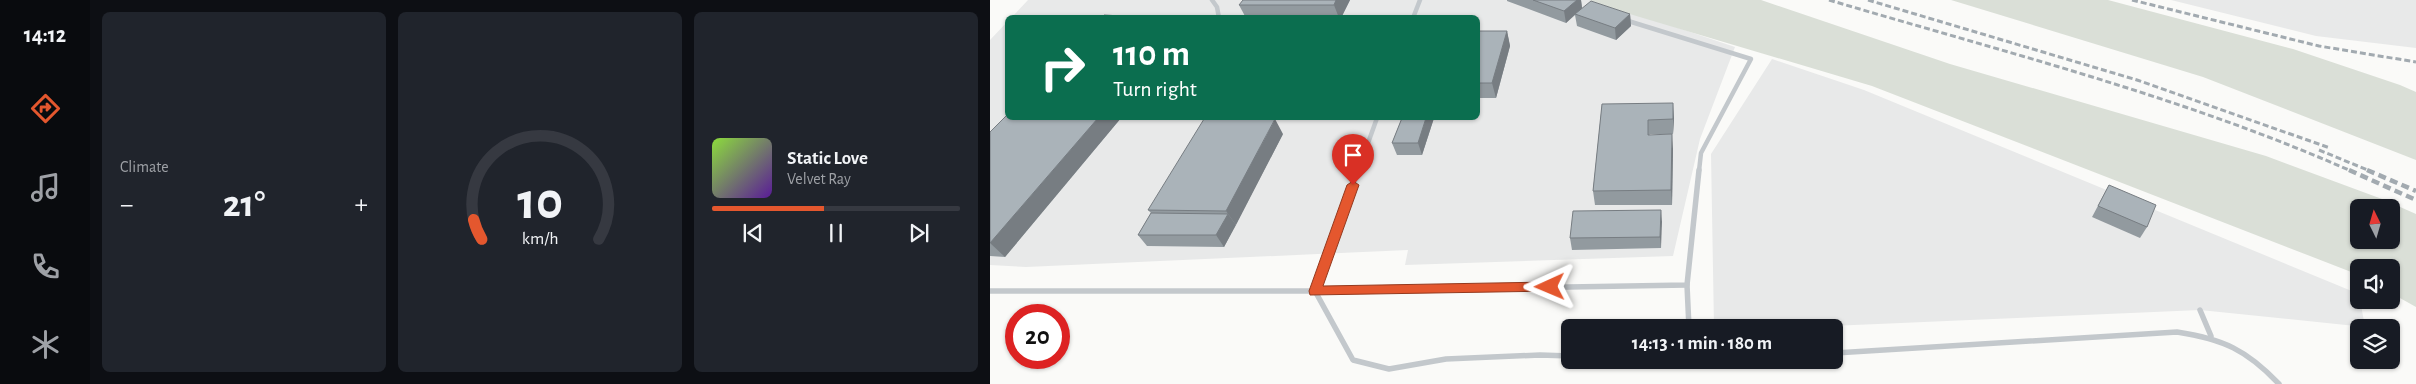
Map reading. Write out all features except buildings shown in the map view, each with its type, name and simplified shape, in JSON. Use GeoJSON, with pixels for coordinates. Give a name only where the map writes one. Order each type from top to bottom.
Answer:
{"type":"FeatureCollection","features":[{"type":"Feature","properties":{"kind":"lane"},"geometry":{"type":"LineString","coordinates":[[1212,0],[1217,7],[1218,15]]}},
{"type":"Feature","properties":{"kind":"lane"},"geometry":{"type":"LineString","coordinates":[[1414,15],[1420,0]]}},
{"type":"Feature","properties":{"kind":"lane"},"geometry":{"type":"LineString","coordinates":[[1619,18],[1751,60],[1701,153],[1687,285],[1689,319]]}},
{"type":"Feature","properties":{"kind":"lane"},"geometry":{"type":"LineString","coordinates":[[1376,120],[1315,291],[1353,360],[1389,369],[1446,359],[1561,356]]}},
{"type":"Feature","properties":{"kind":"lane"},"geometry":{"type":"LineString","coordinates":[[1315,291],[1687,285]]}},
{"type":"Feature","properties":{"kind":"lane"},"geometry":{"type":"LineString","coordinates":[[990,291],[1328,291]]}},
{"type":"Feature","properties":{"kind":"lane"},"geometry":{"type":"LineString","coordinates":[[2200,310],[2211,336]]}},
{"type":"Feature","properties":{"kind":"lane"},"geometry":{"type":"LineString","coordinates":[[1843,353],[2177,332],[2211,336],[2241,350],[2260,363],[2279,384]]}},
{"type":"Feature","properties":{"kind":"shaded area"},"geometry":{"type":"Polygon","coordinates":[[[1028,0],[1595,0],[1735,47],[1700,139],[1673,256],[1405,265],[1408,250],[1026,267],[990,265],[990,40],[1005,24],[1005,120],[1480,120],[1480,15],[1014,15],[1028,0]]]}},
{"type":"Feature","properties":{"kind":"shaded area"},"geometry":{"type":"Polygon","coordinates":[[[1589,0],[1761,0],[1950,64],[2266,156],[2382,199],[2350,199],[2350,249],[2400,249],[2400,207],[2416,214],[2416,307],[2400,298],[2400,259],[2350,259],[2350,272],[1872,86],[1633,15],[1589,0]]]}},
{"type":"Feature","properties":{"kind":"shaded area"},"geometry":{"type":"Polygon","coordinates":[[[1951,0],[2108,0],[2293,49],[2400,85],[2416,92],[2416,160],[2203,77],[1951,0]]]}},
{"type":"Feature","properties":{"kind":"shaded area"},"geometry":{"type":"Polygon","coordinates":[[[2171,0],[2416,0],[2416,48],[2316,36],[2171,0]]]}},
{"type":"Feature","properties":{"kind":"shaded area"},"geometry":{"type":"Polygon","coordinates":[[[1772,59],[1864,90],[2350,290],[2350,309],[2362,309],[2364,319],[2350,319],[2350,325],[2200,310],[1843,325],[1843,319],[1714,319],[1711,154],[1772,59]]]}},
{"type":"Feature","properties":{"kind":"railway"},"geometry":{"type":"LineString","coordinates":[[1829,0],[2027,57],[2159,98],[2224,120],[2351,171]]}},
{"type":"Feature","properties":{"kind":"railway"},"geometry":{"type":"LineString","coordinates":[[1868,0],[2137,80],[2330,148]]}},
{"type":"Feature","properties":{"kind":"railway"},"geometry":{"type":"LineString","coordinates":[[2132,0],[2319,46],[2416,62]]}},
{"type":"Feature","properties":{"kind":"railway"},"geometry":{"type":"LineString","coordinates":[[2319,150],[2370,171]]}},
{"type":"Feature","properties":{"kind":"railway"},"geometry":{"type":"LineString","coordinates":[[2349,170],[2416,200]]}},
{"type":"Feature","properties":{"kind":"railway"},"geometry":{"type":"LineString","coordinates":[[2367,170],[2416,191]]}},
{"type":"Feature","properties":{"kind":"route"},"geometry":{"type":"LineString","coordinates":[[1353,185],[1315,291],[1550,287]]}}]}
